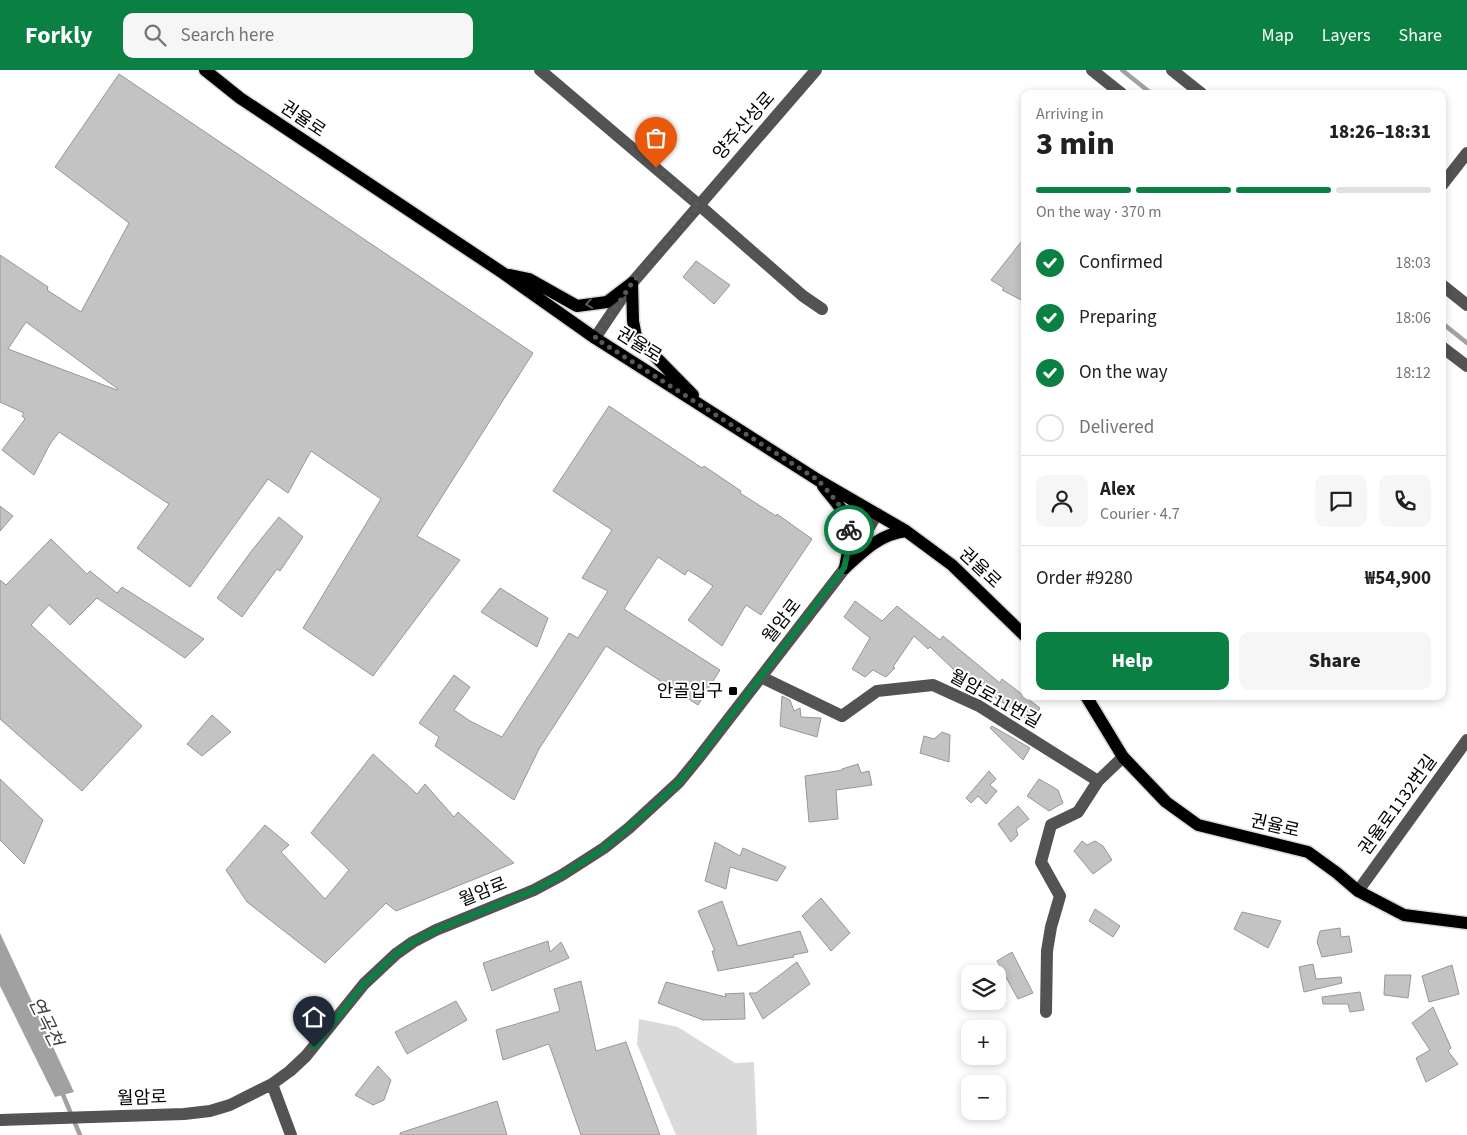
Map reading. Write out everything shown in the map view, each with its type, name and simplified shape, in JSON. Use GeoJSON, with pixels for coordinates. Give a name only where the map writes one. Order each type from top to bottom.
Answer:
{"type":"FeatureCollection","features":[{"type":"Feature","properties":{"kind":"main road","name":"권율로"},"geometry":{"type":"LineString","coordinates":[[205,70],[240,98],[503,273],[595,338],[818,480],[906,531],[952,565],[1021,632]]}},
{"type":"Feature","properties":{"kind":"main road"},"geometry":{"type":"LineString","coordinates":[[503,273],[529,279],[578,306],[607,302],[632,283]]}},
{"type":"Feature","properties":{"kind":"main road"},"geometry":{"type":"LineString","coordinates":[[632,283],[633,321],[636,337],[705,408]]}},
{"type":"Feature","properties":{"kind":"main road"},"geometry":{"type":"LineString","coordinates":[[818,480],[840,508],[849,524],[850,543],[844,568]]}},
{"type":"Feature","properties":{"kind":"main road"},"geometry":{"type":"LineString","coordinates":[[844,568],[877,540],[893,532],[906,531]]}},
{"type":"Feature","properties":{"kind":"main road","name":"권율로"},"geometry":{"type":"LineString","coordinates":[[1088,700],[1123,757],[1166,802],[1198,825],[1308,852],[1338,873],[1358,891],[1404,915],[1467,923]]}},
{"type":"Feature","properties":{"kind":"street"},"geometry":{"type":"LineString","coordinates":[[540,70],[803,296],[822,309]]}},
{"type":"Feature","properties":{"kind":"street","name":"양주산성로"},"geometry":{"type":"LineString","coordinates":[[595,338],[632,283],[816,70]]}},
{"type":"Feature","properties":{"kind":"street"},"geometry":{"type":"LineString","coordinates":[[1092,70],[1117,90]]}},
{"type":"Feature","properties":{"kind":"street"},"geometry":{"type":"LineString","coordinates":[[1172,70],[1197,90]]}},
{"type":"Feature","properties":{"kind":"street"},"geometry":{"type":"LineString","coordinates":[[1446,180],[1467,153]]}},
{"type":"Feature","properties":{"kind":"street"},"geometry":{"type":"LineString","coordinates":[[1446,288],[1467,305]]}},
{"type":"Feature","properties":{"kind":"street"},"geometry":{"type":"LineString","coordinates":[[1446,350],[1467,366]]}},
{"type":"Feature","properties":{"kind":"street","name":"월암로"},"geometry":{"type":"LineString","coordinates":[[0,1120],[184,1114],[210,1111],[230,1105],[272,1084],[306,1056],[364,984],[396,954],[413,942],[436,930],[534,890],[562,875],[604,848],[629,828],[679,782],[844,568],[877,514]]}},
{"type":"Feature","properties":{"kind":"street","name":"월암로11번길"},"geometry":{"type":"LineString","coordinates":[[760,677],[842,716],[877,691],[933,685],[979,706],[1098,781]]}},
{"type":"Feature","properties":{"kind":"street","name":"권율로1132번길"},"geometry":{"type":"LineString","coordinates":[[1358,891],[1467,740]]}},
{"type":"Feature","properties":{"kind":"street"},"geometry":{"type":"LineString","coordinates":[[1046,1012],[1046,951],[1060,896],[1041,862],[1051,825],[1078,812],[1098,781],[1123,757]]}},
{"type":"Feature","properties":{"kind":"street"},"geometry":{"type":"LineString","coordinates":[[272,1084],[291,1135]]}},
{"type":"Feature","properties":{"kind":"shaded area"},"geometry":{"type":"Polygon","coordinates":[[[0,933],[74,1092],[55,1097],[0,986],[0,933]]]}},
{"type":"Feature","properties":{"kind":"shaded area"},"geometry":{"type":"Polygon","coordinates":[[[639,1019],[678,1027],[735,1063],[754,1062],[757,1135],[676,1135],[637,1044],[639,1019]]]}},
{"type":"Feature","properties":{"kind":"building"},"geometry":{"type":"Polygon","coordinates":[[[119,74],[533,353],[417,536],[460,560],[373,676],[303,628],[381,499],[311,451],[288,493],[268,479],[190,587],[137,548],[169,504],[59,432],[50,444],[34,475],[2,450],[25,419],[22,416],[24,413],[0,402],[0,255],[48,287],[47,290],[81,312],[129,223],[55,167],[119,74]],[[26,322],[8,349],[117,390],[26,322]]]}},
{"type":"Feature","properties":{"kind":"building"},"geometry":{"type":"Polygon","coordinates":[[[1021,242],[1021,300],[1002,290],[1004,288],[991,280],[1021,242]]]}},
{"type":"Feature","properties":{"kind":"building"},"geometry":{"type":"Polygon","coordinates":[[[696,261],[730,285],[714,304],[683,277],[696,261]]]}},
{"type":"Feature","properties":{"kind":"building"},"geometry":{"type":"Polygon","coordinates":[[[609,406],[702,468],[704,466],[741,491],[740,493],[776,516],[777,514],[812,539],[761,615],[746,605],[722,646],[688,620],[713,586],[688,570],[685,575],[658,557],[624,609],[720,670],[698,705],[606,646],[539,749],[514,800],[435,746],[439,737],[419,723],[454,675],[470,687],[454,710],[470,721],[502,737],[569,633],[578,638],[608,591],[582,578],[612,530],[553,491],[609,406]]]}},
{"type":"Feature","properties":{"kind":"building"},"geometry":{"type":"Polygon","coordinates":[[[0,506],[13,516],[0,531],[0,506]]]}},
{"type":"Feature","properties":{"kind":"building"},"geometry":{"type":"Polygon","coordinates":[[[279,517],[303,537],[280,571],[277,569],[242,617],[217,598],[279,517]]]}},
{"type":"Feature","properties":{"kind":"building"},"geometry":{"type":"Polygon","coordinates":[[[51,539],[87,574],[90,571],[117,593],[122,587],[204,639],[185,658],[97,598],[70,625],[49,605],[31,625],[142,726],[82,791],[0,719],[0,580],[6,585],[51,539]]]}},
{"type":"Feature","properties":{"kind":"building"},"geometry":{"type":"Polygon","coordinates":[[[500,588],[548,618],[537,647],[481,612],[500,588]]]}},
{"type":"Feature","properties":{"kind":"building"},"geometry":{"type":"Polygon","coordinates":[[[855,601],[882,621],[897,606],[940,640],[943,636],[1000,683],[1002,679],[1021,694],[1021,700],[1030,700],[1040,708],[1032,722],[976,685],[973,688],[930,647],[928,649],[914,636],[893,667],[895,668],[886,677],[873,670],[865,677],[852,669],[870,638],[844,617],[855,601]]]}},
{"type":"Feature","properties":{"kind":"building"},"geometry":{"type":"Polygon","coordinates":[[[782,696],[790,700],[794,711],[800,708],[801,717],[821,718],[817,737],[780,726],[782,696]]]}},
{"type":"Feature","properties":{"kind":"building"},"geometry":{"type":"Polygon","coordinates":[[[212,715],[231,732],[202,756],[187,744],[212,715]]]}},
{"type":"Feature","properties":{"kind":"building"},"geometry":{"type":"Polygon","coordinates":[[[992,726],[1030,748],[1023,760],[990,728],[992,726]]]}},
{"type":"Feature","properties":{"kind":"building"},"geometry":{"type":"Polygon","coordinates":[[[942,732],[950,735],[949,762],[920,753],[924,736],[934,739],[942,732]]]}},
{"type":"Feature","properties":{"kind":"building"},"geometry":{"type":"Polygon","coordinates":[[[373,754],[417,794],[425,784],[454,817],[458,812],[514,863],[396,911],[386,903],[325,963],[247,902],[226,870],[265,825],[289,845],[281,852],[325,899],[349,870],[311,833],[373,754]]]}},
{"type":"Feature","properties":{"kind":"building"},"geometry":{"type":"Polygon","coordinates":[[[858,764],[861,773],[869,771],[872,785],[836,790],[838,819],[809,822],[805,776],[843,770],[858,764]]]}},
{"type":"Feature","properties":{"kind":"building"},"geometry":{"type":"Polygon","coordinates":[[[989,771],[996,779],[990,785],[997,791],[986,804],[978,796],[971,803],[966,798],[989,771]]]}},
{"type":"Feature","properties":{"kind":"building"},"geometry":{"type":"Polygon","coordinates":[[[0,779],[43,820],[24,864],[0,840],[0,779]]]}},
{"type":"Feature","properties":{"kind":"building"},"geometry":{"type":"Polygon","coordinates":[[[1039,779],[1058,790],[1063,803],[1049,811],[1027,796],[1039,779]]]}},
{"type":"Feature","properties":{"kind":"building"},"geometry":{"type":"Polygon","coordinates":[[[1018,806],[1029,819],[1016,829],[1018,835],[1011,842],[998,824],[1018,806]]]}},
{"type":"Feature","properties":{"kind":"building"},"geometry":{"type":"Polygon","coordinates":[[[1082,841],[1087,845],[1095,841],[1103,846],[1112,860],[1093,874],[1074,851],[1082,841]]]}},
{"type":"Feature","properties":{"kind":"building"},"geometry":{"type":"Polygon","coordinates":[[[715,842],[740,856],[743,848],[786,867],[777,881],[730,867],[726,889],[705,881],[715,842]]]}},
{"type":"Feature","properties":{"kind":"building"},"geometry":{"type":"Polygon","coordinates":[[[821,898],[850,933],[831,951],[802,916],[821,898]]]}},
{"type":"Feature","properties":{"kind":"building"},"geometry":{"type":"Polygon","coordinates":[[[722,901],[738,946],[800,931],[808,952],[793,955],[794,957],[718,971],[712,951],[715,951],[698,911],[722,901]]]}},
{"type":"Feature","properties":{"kind":"building"},"geometry":{"type":"Polygon","coordinates":[[[1095,909],[1120,926],[1113,937],[1089,921],[1095,909]]]}},
{"type":"Feature","properties":{"kind":"building"},"geometry":{"type":"Polygon","coordinates":[[[1242,912],[1281,921],[1268,948],[1234,929],[1242,912]]]}},
{"type":"Feature","properties":{"kind":"building"},"geometry":{"type":"Polygon","coordinates":[[[1340,928],[1341,937],[1349,936],[1352,952],[1322,957],[1317,942],[1320,931],[1340,928]]]}},
{"type":"Feature","properties":{"kind":"building"},"geometry":{"type":"Polygon","coordinates":[[[548,941],[550,952],[561,942],[569,958],[492,991],[483,963],[548,941]]]}},
{"type":"Feature","properties":{"kind":"building"},"geometry":{"type":"Polygon","coordinates":[[[1012,952],[1033,993],[1018,999],[1006,977],[1006,965],[999,965],[997,961],[1012,952]]]}},
{"type":"Feature","properties":{"kind":"building"},"geometry":{"type":"Polygon","coordinates":[[[797,962],[810,984],[763,1019],[749,993],[756,993],[797,962]]]}},
{"type":"Feature","properties":{"kind":"building"},"geometry":{"type":"Polygon","coordinates":[[[1313,964],[1316,979],[1341,977],[1342,983],[1304,992],[1299,967],[1313,964]]]}},
{"type":"Feature","properties":{"kind":"building"},"geometry":{"type":"Polygon","coordinates":[[[1452,965],[1459,994],[1429,1002],[1422,976],[1452,965]]]}},
{"type":"Feature","properties":{"kind":"building"},"geometry":{"type":"Polygon","coordinates":[[[1385,975],[1411,975],[1408,998],[1384,995],[1385,975]]]}},
{"type":"Feature","properties":{"kind":"building"},"geometry":{"type":"Polygon","coordinates":[[[581,981],[596,1051],[626,1042],[660,1135],[581,1135],[549,1044],[503,1060],[496,1030],[560,1011],[554,989],[581,981]]]}},
{"type":"Feature","properties":{"kind":"building"},"geometry":{"type":"Polygon","coordinates":[[[666,982],[726,997],[725,994],[744,993],[745,1019],[703,1020],[658,1003],[666,982]]]}},
{"type":"Feature","properties":{"kind":"building"},"geometry":{"type":"Polygon","coordinates":[[[1360,992],[1364,1010],[1350,1012],[1348,1004],[1323,1004],[1322,997],[1360,992]]]}},
{"type":"Feature","properties":{"kind":"building"},"geometry":{"type":"Polygon","coordinates":[[[456,1001],[467,1020],[407,1054],[395,1032],[456,1001]]]}},
{"type":"Feature","properties":{"kind":"building"},"geometry":{"type":"Polygon","coordinates":[[[1433,1007],[1451,1048],[1448,1051],[1458,1064],[1426,1082],[1416,1058],[1430,1050],[1412,1023],[1433,1007]]]}},
{"type":"Feature","properties":{"kind":"building"},"geometry":{"type":"Polygon","coordinates":[[[378,1066],[391,1080],[384,1100],[373,1105],[355,1095],[378,1066]]]}},
{"type":"Feature","properties":{"kind":"building"},"geometry":{"type":"Polygon","coordinates":[[[497,1101],[507,1135],[400,1135],[400,1133],[497,1101]]]}},
{"type":"Feature","properties":{"kind":"waterway"},"geometry":{"type":"LineString","coordinates":[[1122,70],[1147,90]]}},
{"type":"Feature","properties":{"kind":"waterway"},"geometry":{"type":"LineString","coordinates":[[1446,326],[1467,343]]}},
{"type":"Feature","properties":{"kind":"waterway"},"geometry":{"type":"LineString","coordinates":[[61,1090],[80,1135]]}},
{"type":"Feature","properties":{"kind":"way so far"},"geometry":{"type":"LineString","coordinates":[[656,168],[699,205],[632,283],[595,338],[818,480],[840,508],[849,524],[849,530]]}},
{"type":"Feature","properties":{"kind":"place","name":"안골입구"},"geometry":{"type":"Point","coordinates":[733,691]}},
{"type":"Feature","properties":{"kind":"route"},"geometry":{"type":"LineString","coordinates":[[314,1047],[364,984],[396,954],[413,942],[436,930],[534,890],[584,862],[629,828],[679,782],[844,568],[850,543],[849,530]]}},
{"type":"Feature","properties":{"kind":"water label","name":"연곡천"},"geometry":{"type":"Point","coordinates":[45,1022]}}]}
